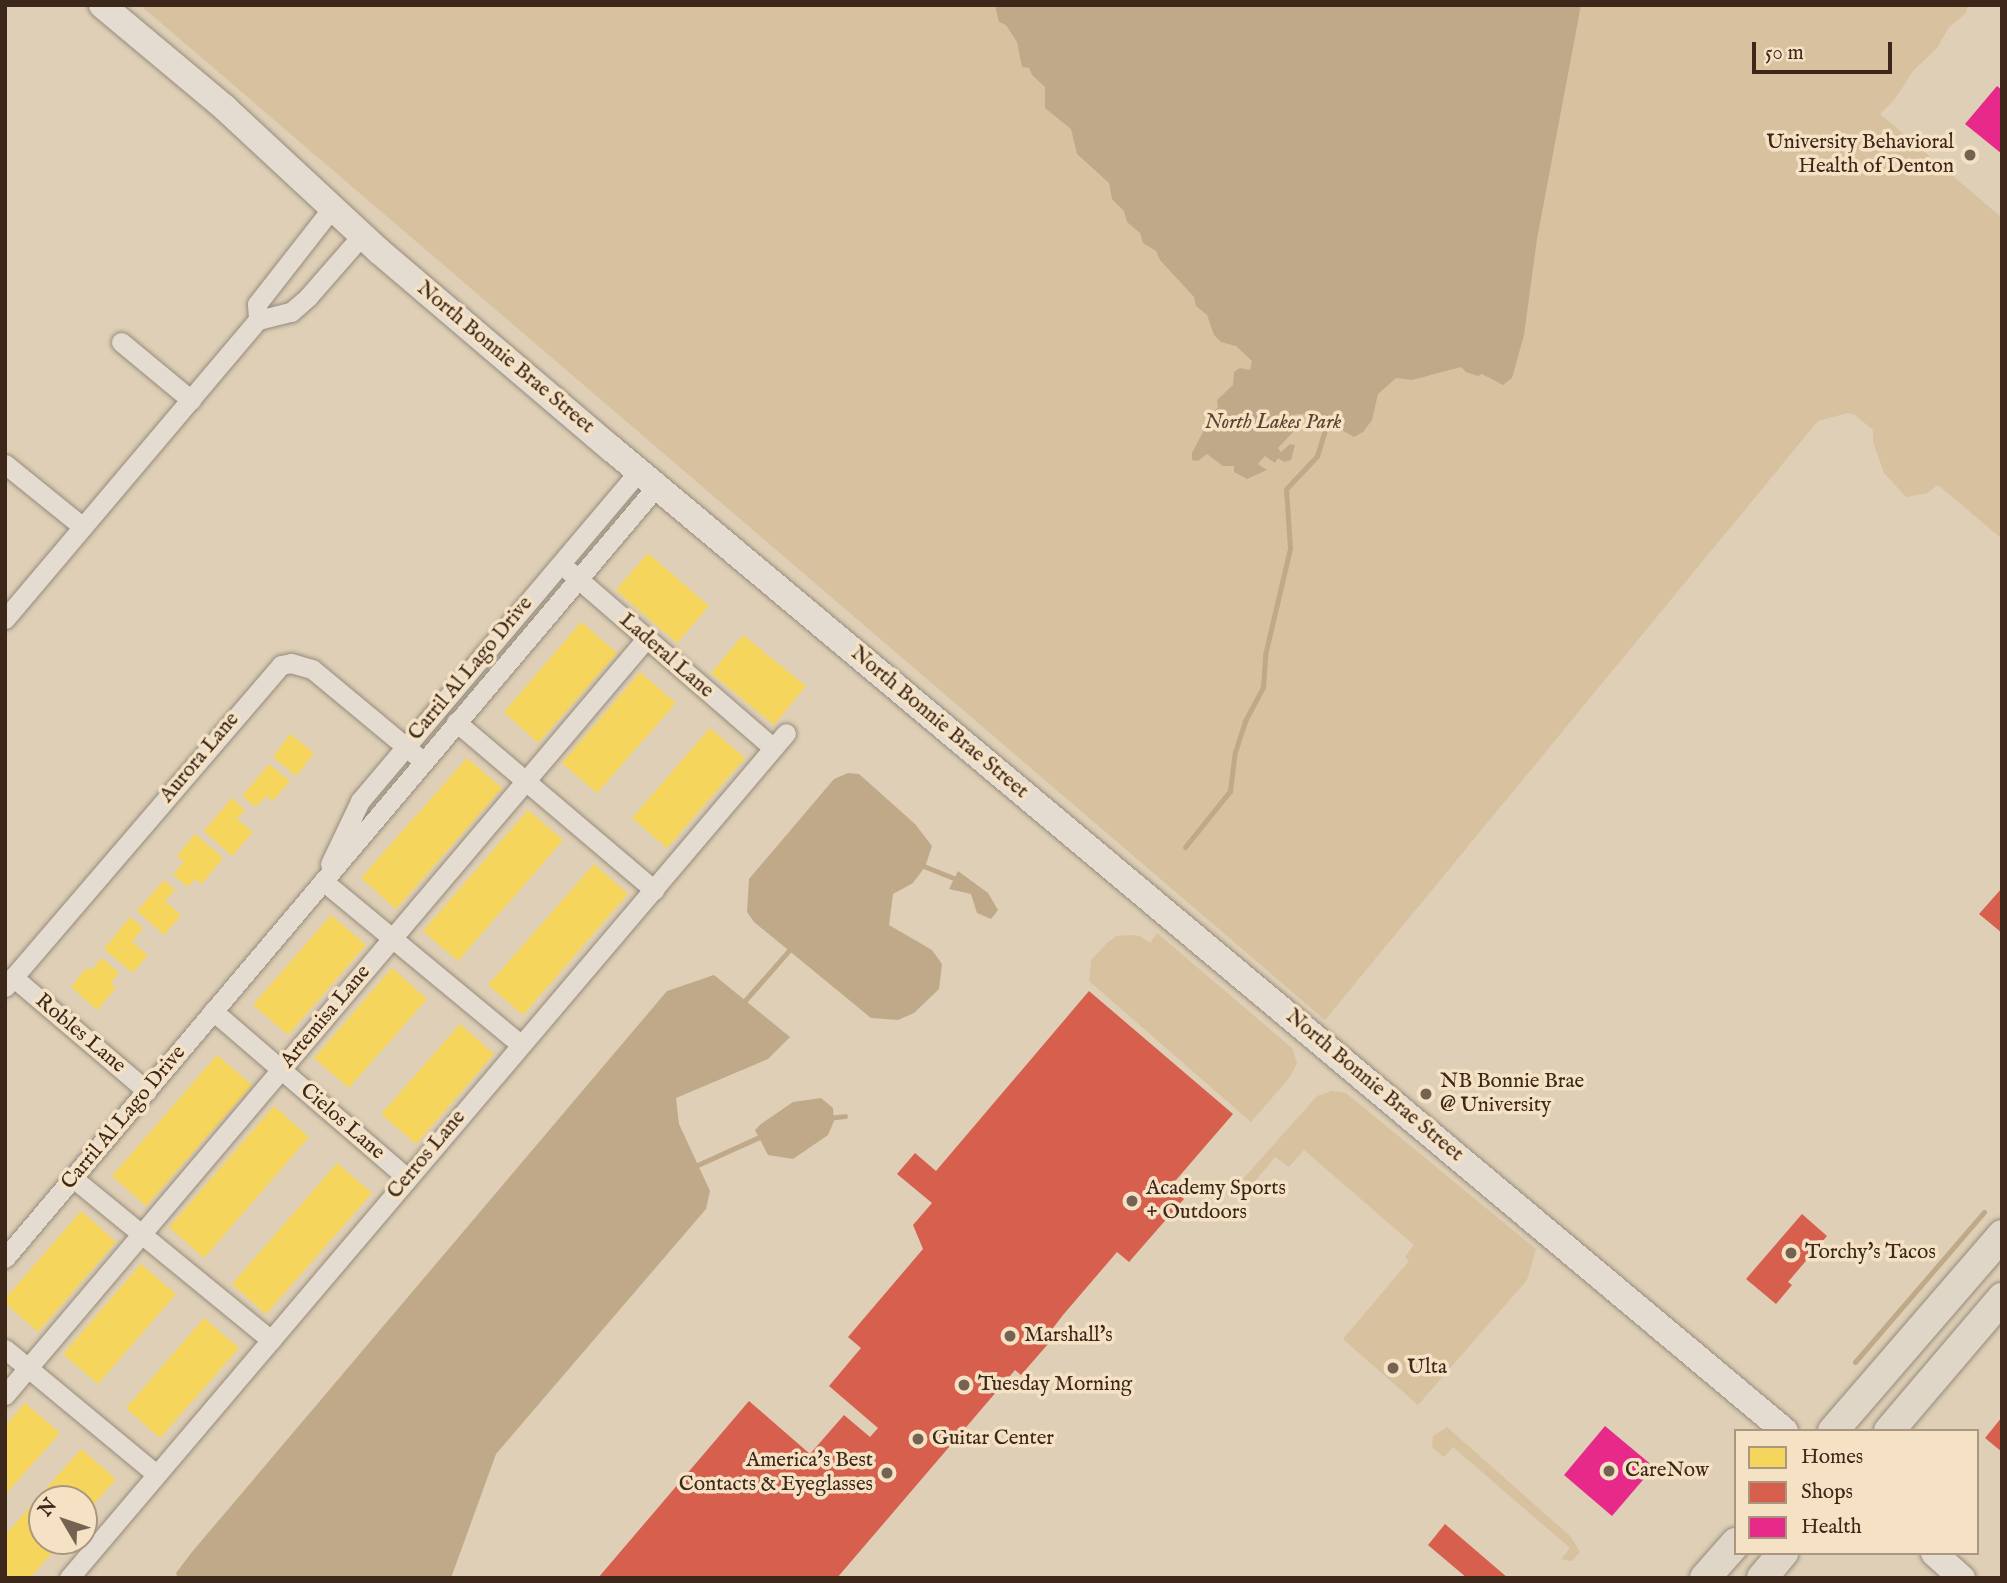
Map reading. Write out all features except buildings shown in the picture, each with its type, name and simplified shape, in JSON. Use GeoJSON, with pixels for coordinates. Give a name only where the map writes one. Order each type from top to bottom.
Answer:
{"type":"FeatureCollection","features":[{"type":"Feature","properties":{"kind":"main road","name":"North Bonnie Brae Street"},"geometry":{"type":"LineString","coordinates":[[102,5],[225,108],[362,235],[648,479],[1783,1429]]}},
{"type":"Feature","properties":{"kind":"main road"},"geometry":{"type":"LineString","coordinates":[[1835,1429],[2002,1235]]}},
{"type":"Feature","properties":{"kind":"main road"},"geometry":{"type":"LineString","coordinates":[[1891,1429],[2002,1297]]}},
{"type":"Feature","properties":{"kind":"main road"},"geometry":{"type":"LineString","coordinates":[[1705,1578],[1734,1544]]}},
{"type":"Feature","properties":{"kind":"main road"},"geometry":{"type":"LineString","coordinates":[[1762,1578],[1781,1555]]}},
{"type":"Feature","properties":{"kind":"main road"},"geometry":{"type":"LineString","coordinates":[[1936,1555],[1962,1578]]}},
{"type":"Feature","properties":{"kind":"street"},"geometry":{"type":"LineString","coordinates":[[258,320],[257,304],[332,208]]}},
{"type":"Feature","properties":{"kind":"street"},"geometry":{"type":"LineString","coordinates":[[5,619],[258,320],[291,312],[308,297],[362,235]]}},
{"type":"Feature","properties":{"kind":"street"},"geometry":{"type":"LineString","coordinates":[[121,342],[191,400]]}},
{"type":"Feature","properties":{"kind":"street"},"geometry":{"type":"LineString","coordinates":[[5,464],[83,527]]}},
{"type":"Feature","properties":{"kind":"street","name":"Carril Al Lago Drive"},"geometry":{"type":"LineString","coordinates":[[323,881],[360,801],[560,564],[648,479]]}},
{"type":"Feature","properties":{"kind":"street","name":"Carril Al Lago Drive"},"geometry":{"type":"LineString","coordinates":[[5,1258],[577,579],[648,479]]}},
{"type":"Feature","properties":{"kind":"street","name":"Laderal Lane"},"geometry":{"type":"LineString","coordinates":[[560,564],[646,639],[779,741]]}},
{"type":"Feature","properties":{"kind":"street","name":"Artemisa Lane"},"geometry":{"type":"LineString","coordinates":[[5,1395],[646,639]]}},
{"type":"Feature","properties":{"kind":"street","name":"Aurora Lane"},"geometry":{"type":"LineString","coordinates":[[9,982],[281,665],[291,663],[312,668],[423,761]]}},
{"type":"Feature","properties":{"kind":"street"},"geometry":{"type":"LineString","coordinates":[[456,722],[654,890]]}},
{"type":"Feature","properties":{"kind":"street","name":"Cerros Lane"},"geometry":{"type":"LineString","coordinates":[[69,1578],[779,741]]}},
{"type":"Feature","properties":{"kind":"street"},"geometry":{"type":"LineString","coordinates":[[323,881],[391,940],[522,1045]]}},
{"type":"Feature","properties":{"kind":"street","name":"Robles Lane"},"geometry":{"type":"LineString","coordinates":[[9,982],[147,1091]]}},
{"type":"Feature","properties":{"kind":"street","name":"Cielos Lane"},"geometry":{"type":"LineString","coordinates":[[213,1011],[407,1178]]}},
{"type":"Feature","properties":{"kind":"street"},"geometry":{"type":"LineString","coordinates":[[73,1178],[271,1340]]}},
{"type":"Feature","properties":{"kind":"street"},"geometry":{"type":"LineString","coordinates":[[5,1349],[156,1474]]}},
{"type":"Feature","properties":{"kind":"green space","name":"North Lakes Park"},"geometry":{"type":"Polygon","coordinates":[[[140,5],[1968,5],[1966,13],[1949,27],[1937,48],[1913,71],[1895,99],[1880,114],[2002,218],[2002,539],[1938,485],[1927,493],[1906,497],[1884,473],[1873,442],[1873,430],[1855,415],[1848,413],[1818,421],[1325,1020],[140,5]]]}},
{"type":"Feature","properties":{"kind":"green space"},"geometry":{"type":"Polygon","coordinates":[[[1157,933],[1292,1048],[1297,1063],[1290,1077],[1251,1122],[1089,981],[1091,960],[1107,943],[1117,936],[1130,935],[1140,936],[1150,943],[1157,933]]]}},
{"type":"Feature","properties":{"kind":"green space"},"geometry":{"type":"Polygon","coordinates":[[[1332,1091],[1346,1093],[1536,1249],[1527,1280],[1418,1405],[1343,1339],[1409,1261],[1405,1257],[1414,1245],[1304,1150],[1289,1167],[1275,1157],[1248,1190],[1243,1188],[1242,1180],[1317,1096],[1332,1091]]]}},
{"type":"Feature","properties":{"kind":"green space"},"geometry":{"type":"Polygon","coordinates":[[[1447,1427],[1570,1536],[1580,1552],[1572,1561],[1561,1559],[1570,1548],[1453,1447],[1444,1457],[1432,1447],[1433,1436],[1447,1427]]]}},
{"type":"Feature","properties":{"kind":"shaded area"},"geometry":{"type":"Polygon","coordinates":[[[995,5],[1581,5],[1537,239],[1524,335],[1512,378],[1503,385],[1482,374],[1478,376],[1466,372],[1461,367],[1412,380],[1396,378],[1378,394],[1372,420],[1363,432],[1354,437],[1337,427],[1332,426],[1330,430],[1325,425],[1319,426],[1317,422],[1322,421],[1322,415],[1296,414],[1291,420],[1293,432],[1278,448],[1281,452],[1290,444],[1295,445],[1291,460],[1284,462],[1278,458],[1275,463],[1265,456],[1258,464],[1267,470],[1247,479],[1234,472],[1234,466],[1223,466],[1207,454],[1198,461],[1192,460],[1192,453],[1205,428],[1203,424],[1218,407],[1217,400],[1233,385],[1234,372],[1240,368],[1250,370],[1252,361],[1236,346],[1221,342],[1214,335],[1207,315],[1196,306],[1194,297],[1160,260],[1156,251],[1143,243],[1140,233],[1127,222],[1124,211],[1112,199],[1109,183],[1077,154],[1071,129],[1045,108],[1045,87],[1032,75],[1029,68],[1022,67],[1017,42],[1006,25],[999,22],[995,5]]]}},
{"type":"Feature","properties":{"kind":"shaded area"},"geometry":{"type":"Polygon","coordinates":[[[848,773],[859,774],[915,824],[932,846],[925,867],[913,883],[893,894],[889,925],[932,950],[942,964],[939,989],[914,1013],[898,1020],[871,1018],[754,922],[747,912],[749,879],[834,779],[848,773]]]}},
{"type":"Feature","properties":{"kind":"shaded area"},"geometry":{"type":"Polygon","coordinates":[[[958,871],[988,893],[998,910],[991,919],[977,913],[971,894],[949,889],[958,871]]]}},
{"type":"Feature","properties":{"kind":"shaded area"},"geometry":{"type":"Polygon","coordinates":[[[714,975],[790,1037],[768,1059],[676,1098],[679,1124],[710,1191],[706,1209],[496,1454],[451,1578],[178,1578],[176,1573],[192,1552],[667,991],[714,975]]]}},
{"type":"Feature","properties":{"kind":"shaded area"},"geometry":{"type":"Polygon","coordinates":[[[821,1098],[833,1108],[834,1121],[828,1135],[793,1159],[768,1155],[755,1130],[793,1102],[821,1098]]]}},
{"type":"Feature","properties":{"kind":"waterway"},"geometry":{"type":"LineString","coordinates":[[1185,847],[1230,791],[1235,752],[1245,721],[1263,687],[1265,655],[1290,548],[1286,489],[1317,456],[1328,420]]}},
{"type":"Feature","properties":{"kind":"waterway"},"geometry":{"type":"LineString","coordinates":[[921,865],[961,881]]}},
{"type":"Feature","properties":{"kind":"waterway"},"geometry":{"type":"LineString","coordinates":[[741,1005],[792,947]]}},
{"type":"Feature","properties":{"kind":"waterway"},"geometry":{"type":"LineString","coordinates":[[827,1118],[845,1116]]}},
{"type":"Feature","properties":{"kind":"waterway"},"geometry":{"type":"LineString","coordinates":[[693,1167],[764,1135]]}},
{"type":"Feature","properties":{"kind":"waterway"},"geometry":{"type":"LineString","coordinates":[[1855,1362],[1984,1212]]}},
{"type":"Feature","properties":{"kind":"place","name":"University Behavioral Health of Denton"},"geometry":{"type":"Point","coordinates":[1970,155]}},
{"type":"Feature","properties":{"kind":"place","name":"NB Bonnie Brae @ University"},"geometry":{"type":"Point","coordinates":[1426,1094]}},
{"type":"Feature","properties":{"kind":"place","name":"Academy Sports + Outdoors"},"geometry":{"type":"Point","coordinates":[1132,1201]}},
{"type":"Feature","properties":{"kind":"place","name":"Torchy's Tacos"},"geometry":{"type":"Point","coordinates":[1791,1253]}},
{"type":"Feature","properties":{"kind":"place","name":"Marshall's"},"geometry":{"type":"Point","coordinates":[1010,1336]}},
{"type":"Feature","properties":{"kind":"place","name":"Ulta"},"geometry":{"type":"Point","coordinates":[1393,1368]}},
{"type":"Feature","properties":{"kind":"place","name":"Tuesday Morning"},"geometry":{"type":"Point","coordinates":[964,1385]}},
{"type":"Feature","properties":{"kind":"place","name":"Guitar Center"},"geometry":{"type":"Point","coordinates":[918,1439]}},
{"type":"Feature","properties":{"kind":"place","name":"CareNow"},"geometry":{"type":"Point","coordinates":[1609,1471]}},
{"type":"Feature","properties":{"kind":"place","name":"America's Best Contacts & Eyeglasses"},"geometry":{"type":"Point","coordinates":[887,1473]}}]}
